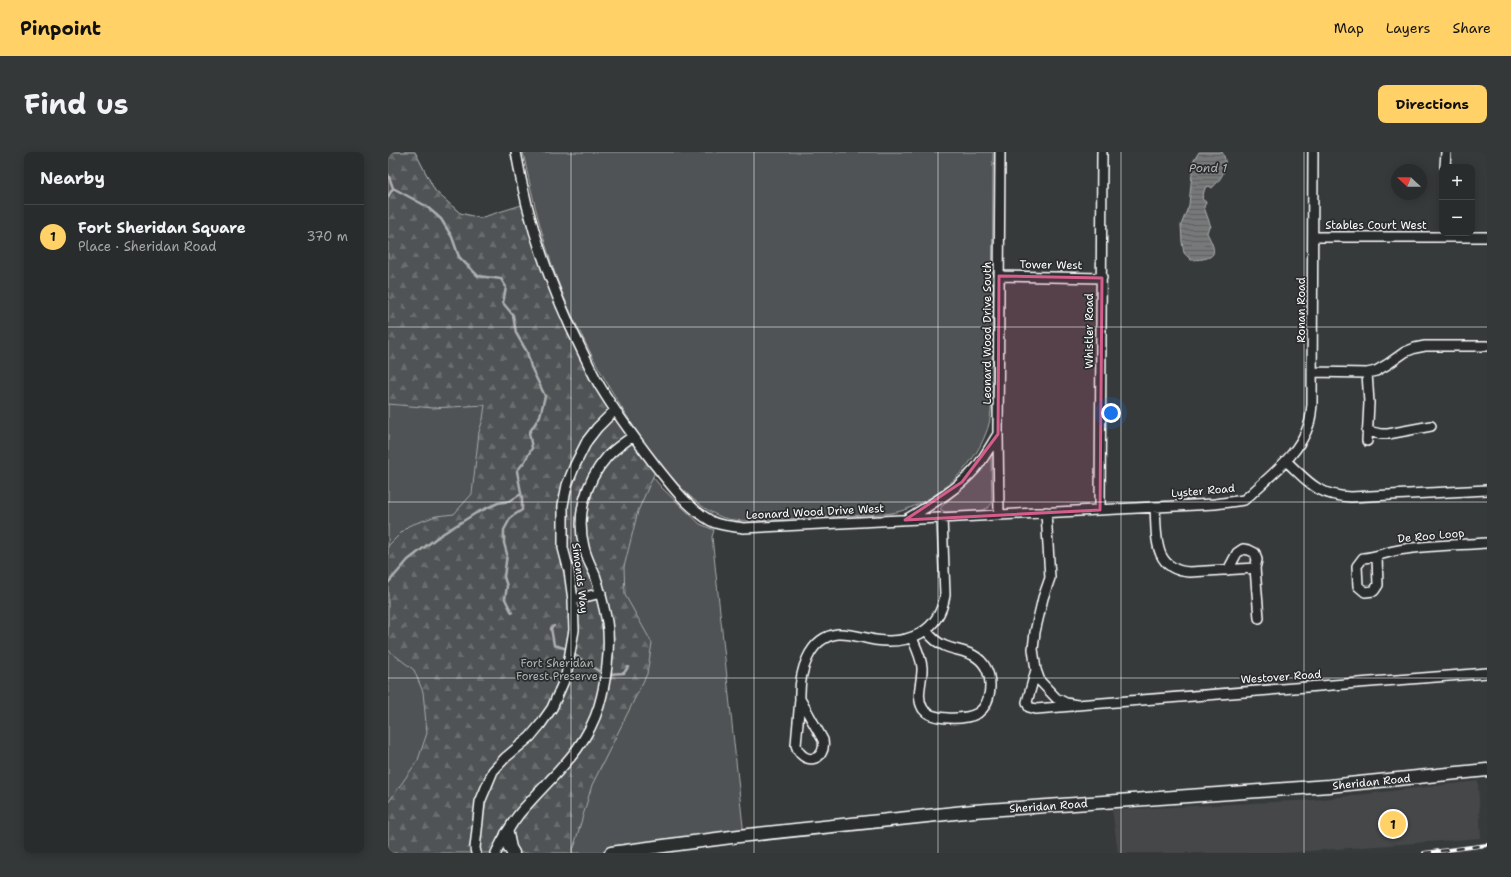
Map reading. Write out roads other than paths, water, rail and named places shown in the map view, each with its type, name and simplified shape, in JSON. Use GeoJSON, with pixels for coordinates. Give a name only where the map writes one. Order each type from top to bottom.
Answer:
{"type":"FeatureCollection","features":[{"type":"Feature","properties":{"kind":"main road","name":"Sheridan Road"},"geometry":{"type":"LineString","coordinates":[[611,853],[740,836],[974,811],[1329,786],[1487,770]]}},
{"type":"Feature","properties":{"kind":"main road"},"geometry":{"type":"LineString","coordinates":[[507,834],[510,848],[513,853]]}},
{"type":"Feature","properties":{"kind":"street","name":"Leonard Wood Drive West"},"geometry":{"type":"LineString","coordinates":[[516,152],[534,228],[548,272],[571,329],[600,387],[632,436],[673,487],[700,514],[714,523],[743,528],[942,518]]}},
{"type":"Feature","properties":{"kind":"street","name":"Leonard Wood Drive South"},"geometry":{"type":"LineString","coordinates":[[999,514],[998,434],[1000,152]]}},
{"type":"Feature","properties":{"kind":"street","name":"Whistler Road"},"geometry":{"type":"LineString","coordinates":[[1100,510],[1102,152]]}},
{"type":"Feature","properties":{"kind":"street","name":"Ronan Road"},"geometry":{"type":"LineString","coordinates":[[1286,461],[1300,444],[1309,424],[1312,405],[1314,236],[1313,152]]}},
{"type":"Feature","properties":{"kind":"street"},"geometry":{"type":"LineString","coordinates":[[1445,164],[1446,152]]}},
{"type":"Feature","properties":{"kind":"street","name":"Stables Court West"},"geometry":{"type":"LineString","coordinates":[[1314,236],[1439,235]]}},
{"type":"Feature","properties":{"kind":"street","name":"Stables Court West"},"geometry":{"type":"LineString","coordinates":[[1465,236],[1487,237]]}},
{"type":"Feature","properties":{"kind":"street","name":"Tower West"},"geometry":{"type":"LineString","coordinates":[[999,276],[1102,278]]}},
{"type":"Feature","properties":{"kind":"street"},"geometry":{"type":"LineString","coordinates":[[1312,372],[1367,373],[1376,371],[1405,352],[1415,348],[1426,346],[1487,346]]}},
{"type":"Feature","properties":{"kind":"street"},"geometry":{"type":"LineString","coordinates":[[1367,373],[1369,402],[1367,441]]}},
{"type":"Feature","properties":{"kind":"street","name":"Simonds Way"},"geometry":{"type":"LineString","coordinates":[[476,853],[475,848],[480,802],[486,783],[493,771],[501,762],[530,737],[540,725],[560,692],[568,666],[574,637],[573,600],[569,570],[563,548],[563,505],[567,485],[587,441],[597,428],[615,410]]}},
{"type":"Feature","properties":{"kind":"street"},"geometry":{"type":"LineString","coordinates":[[1368,431],[1388,434],[1431,426]]}},
{"type":"Feature","properties":{"kind":"street"},"geometry":{"type":"LineString","coordinates":[[905,520],[944,497],[962,482],[976,467],[998,434]]}},
{"type":"Feature","properties":{"kind":"street","name":"Simonds Way"},"geometry":{"type":"LineString","coordinates":[[496,853],[525,806],[568,762],[579,747],[595,718],[603,692],[608,654],[607,624],[600,593],[584,549],[581,534],[582,512],[584,499],[598,469],[608,456],[632,436]]}},
{"type":"Feature","properties":{"kind":"street"},"geometry":{"type":"LineString","coordinates":[[1286,461],[1317,489],[1338,496],[1351,497],[1487,490]]}},
{"type":"Feature","properties":{"kind":"street","name":"Lyster Road"},"geometry":{"type":"LineString","coordinates":[[942,518],[1215,504],[1244,500],[1286,461]]}},
{"type":"Feature","properties":{"kind":"street"},"geometry":{"type":"LineString","coordinates":[[1155,507],[1158,550],[1164,561],[1170,566],[1181,572],[1255,568]]}},
{"type":"Feature","properties":{"kind":"street","name":"Westover Road"},"geometry":{"type":"LineString","coordinates":[[1046,512],[1050,578],[1043,598],[1035,632],[1033,649],[1036,670],[1040,681],[1046,690],[1056,698],[1066,703],[1077,705]]}},
{"type":"Feature","properties":{"kind":"street"},"geometry":{"type":"LineString","coordinates":[[800,699],[823,740],[824,747],[822,752],[819,756],[813,758],[802,756],[798,752],[796,745],[800,680],[811,650],[819,641],[838,634],[888,641],[912,638],[926,630],[934,623],[940,613],[946,595],[942,518]]}},
{"type":"Feature","properties":{"kind":"street","name":"De Roo Loop"},"geometry":{"type":"LineString","coordinates":[[1377,557],[1391,551],[1406,548],[1487,543]]}},
{"type":"Feature","properties":{"kind":"street"},"geometry":{"type":"LineString","coordinates":[[1228,570],[1237,553],[1243,549],[1255,553],[1257,560],[1255,568],[1259,618]]}},
{"type":"Feature","properties":{"kind":"street"},"geometry":{"type":"LineString","coordinates":[[573,600],[600,593]]}},
{"type":"Feature","properties":{"kind":"street"},"geometry":{"type":"LineString","coordinates":[[912,638],[922,665],[922,677],[919,693],[920,702],[923,709],[928,714],[942,718],[969,716],[978,713],[984,707],[988,698],[990,678],[986,668],[978,658],[972,654],[938,643],[926,630]]}},
{"type":"Feature","properties":{"kind":"street","name":"Westover Road"},"geometry":{"type":"LineString","coordinates":[[1036,670],[1027,702],[1029,707],[1036,709],[1487,673]]}},
{"type":"Feature","properties":{"kind":"water","name":"Pond 1"},"geometry":{"type":"Polygon","coordinates":[[[1199,152],[1222,152],[1225,167],[1222,176],[1216,184],[1212,188],[1209,186],[1205,188],[1202,199],[1206,202],[1204,207],[1211,227],[1208,229],[1207,233],[1213,246],[1213,254],[1210,257],[1191,260],[1184,253],[1181,225],[1189,205],[1193,162],[1199,152]]]}},
{"type":"Feature","properties":{"kind":"waterway"},"geometry":{"type":"LineString","coordinates":[[388,174],[393,188],[426,206],[441,219],[452,237],[459,257],[478,276],[501,279],[506,287],[503,303],[513,315],[516,333],[527,352],[531,367],[545,396],[540,416],[529,433],[532,448],[525,461],[517,471],[522,498],[522,510],[511,517],[504,530],[504,543],[507,554],[504,577],[507,586],[505,599],[512,613]]}},
{"type":"Feature","properties":{"kind":"waterway"},"geometry":{"type":"LineString","coordinates":[[388,197],[393,188]]}},
{"type":"Feature","properties":{"kind":"waterway"},"geometry":{"type":"LineString","coordinates":[[388,583],[408,560],[439,536],[476,513],[498,503],[510,501],[521,494]]}},
{"type":"Feature","properties":{"kind":"waterway"},"geometry":{"type":"LineString","coordinates":[[554,626],[551,628],[554,645],[564,648]]}},
{"type":"Feature","properties":{"kind":"waterway"},"geometry":{"type":"LineString","coordinates":[[572,653],[603,674]]}},
{"type":"Feature","properties":{"kind":"waterway"},"geometry":{"type":"LineString","coordinates":[[608,674],[624,673],[628,667]]}},
{"type":"Feature","properties":{"kind":"railway"},"geometry":{"type":"LineString","coordinates":[[1424,853],[1487,845]]}},
{"type":"Feature","properties":{"kind":"place","name":"Fort Sheridan Square"},"geometry":{"type":"Point","coordinates":[1393,824]}},
{"type":"Feature","properties":{"kind":"park label","name":"Fort Sheridan Forest Preserve"},"geometry":{"type":"Point","coordinates":[557,669]}}]}
